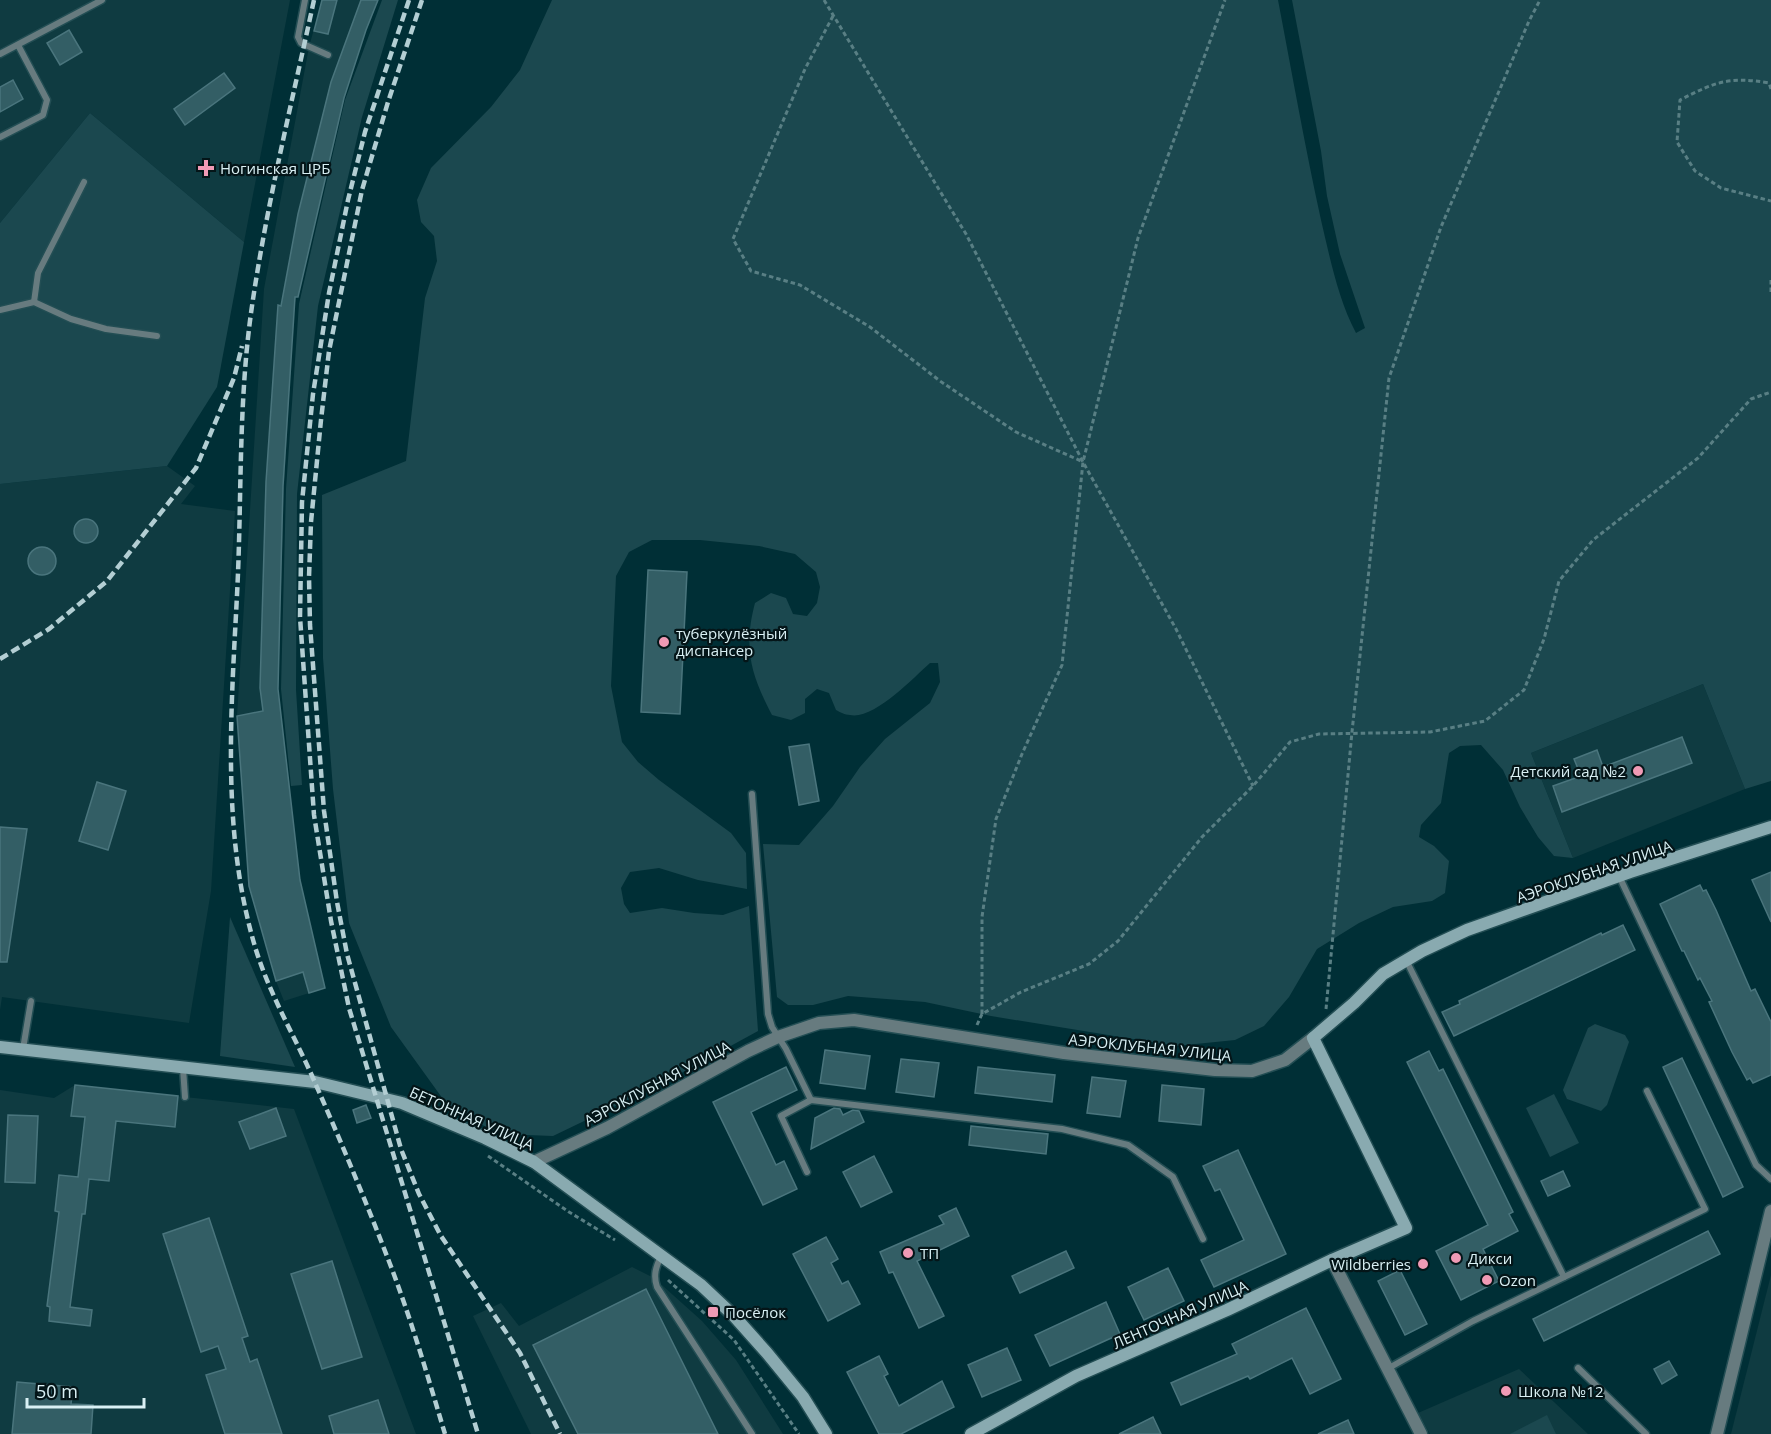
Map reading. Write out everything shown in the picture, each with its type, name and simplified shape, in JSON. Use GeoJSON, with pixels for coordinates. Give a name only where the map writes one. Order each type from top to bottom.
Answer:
{"type":"FeatureCollection","features":[{"type":"Feature","properties":{"kind":"street","name":"АЭРОКЛУБНАЯ УЛИЦА"},"geometry":{"type":"LineString","coordinates":[[534,1162],[607,1128],[747,1051],[778,1036],[819,1023],[854,1020],[1065,1053],[1215,1070],[1252,1071],[1285,1060],[1324,1029],[1383,974],[1467,930],[1619,876],[1771,827]]}},
{"type":"Feature","properties":{"kind":"street","name":"ЛЕНТОЧНАЯ УЛИЦА"},"geometry":{"type":"LineString","coordinates":[[971,1434],[1076,1376],[1406,1228],[1313,1038]]}},
{"type":"Feature","properties":{"kind":"street","name":"БЕТОННАЯ УЛИЦА"},"geometry":{"type":"LineString","coordinates":[[0,1047],[315,1082],[402,1103],[485,1138],[534,1162],[701,1285],[734,1316],[803,1397],[826,1434]]}},
{"type":"Feature","properties":{"kind":"street"},"geometry":{"type":"LineString","coordinates":[[1717,1434],[1771,1211]]}},
{"type":"Feature","properties":{"kind":"street"},"geometry":{"type":"LineString","coordinates":[[1332,1260],[1421,1434]]}},
{"type":"Feature","properties":{"kind":"lane"},"geometry":{"type":"LineString","coordinates":[[0,54],[102,0]]}},
{"type":"Feature","properties":{"kind":"lane"},"geometry":{"type":"LineString","coordinates":[[304,0],[298,37],[301,43],[328,55]]}},
{"type":"Feature","properties":{"kind":"lane"},"geometry":{"type":"LineString","coordinates":[[0,137],[43,115],[47,100],[18,45]]}},
{"type":"Feature","properties":{"kind":"lane"},"geometry":{"type":"LineString","coordinates":[[34,302],[38,273],[84,182]]}},
{"type":"Feature","properties":{"kind":"lane"},"geometry":{"type":"LineString","coordinates":[[0,310],[34,302],[71,319],[157,336]]}},
{"type":"Feature","properties":{"kind":"lane"},"geometry":{"type":"LineString","coordinates":[[752,794],[768,1014],[811,1100]]}},
{"type":"Feature","properties":{"kind":"lane"},"geometry":{"type":"LineString","coordinates":[[1619,876],[1756,1166],[1771,1179]]}},
{"type":"Feature","properties":{"kind":"lane"},"geometry":{"type":"LineString","coordinates":[[1406,960],[1564,1277]]}},
{"type":"Feature","properties":{"kind":"lane"},"geometry":{"type":"LineString","coordinates":[[22,1050],[31,1001]]}},
{"type":"Feature","properties":{"kind":"lane"},"geometry":{"type":"LineString","coordinates":[[183,1068],[185,1097]]}},
{"type":"Feature","properties":{"kind":"lane"},"geometry":{"type":"LineString","coordinates":[[1387,1369],[1473,1321],[1705,1209],[1647,1091]]}},
{"type":"Feature","properties":{"kind":"lane"},"geometry":{"type":"LineString","coordinates":[[807,1172],[781,1116],[811,1100],[1062,1130],[1128,1145],[1173,1177],[1203,1239]]}},
{"type":"Feature","properties":{"kind":"lane"},"geometry":{"type":"LineString","coordinates":[[662,1255],[655,1268],[654,1278],[657,1287],[752,1434]]}},
{"type":"Feature","properties":{"kind":"lane"},"geometry":{"type":"LineString","coordinates":[[1578,1368],[1646,1434]]}},
{"type":"Feature","properties":{"kind":"path"},"geometry":{"type":"LineString","coordinates":[[824,0],[966,234],[1083,462],[1176,628],[1253,786]]}},
{"type":"Feature","properties":{"kind":"path"},"geometry":{"type":"LineString","coordinates":[[971,1038],[982,1014],[982,917],[996,819],[1062,665],[1083,462],[1138,238],[1225,0]]}},
{"type":"Feature","properties":{"kind":"path"},"geometry":{"type":"LineString","coordinates":[[1324,1029],[1389,378],[1441,227],[1528,21],[1540,0]]}},
{"type":"Feature","properties":{"kind":"path"},"geometry":{"type":"LineString","coordinates":[[833,16],[805,69],[733,239],[751,271],[800,285],[870,327],[940,381],[1016,432],[1083,462]]}},
{"type":"Feature","properties":{"kind":"path"},"geometry":{"type":"LineString","coordinates":[[1771,89],[1770,81],[1744,79],[1711,84],[1680,100],[1677,142],[1695,171],[1721,188],[1771,201]]}},
{"type":"Feature","properties":{"kind":"path"},"geometry":{"type":"LineString","coordinates":[[1771,280],[1771,292]]}},
{"type":"Feature","properties":{"kind":"path"},"geometry":{"type":"LineString","coordinates":[[982,1014],[1021,992],[1089,963],[1118,941],[1202,837],[1253,786],[1290,742],[1319,734],[1430,732],[1485,721],[1524,690],[1544,639],[1559,581],[1593,540],[1698,458],[1751,399],[1771,392]]}},
{"type":"Feature","properties":{"kind":"path"},"geometry":{"type":"LineString","coordinates":[[481,1151],[569,1212],[618,1242]]}},
{"type":"Feature","properties":{"kind":"path"},"geometry":{"type":"LineString","coordinates":[[655,1268],[734,1340],[799,1434]]}},
{"type":"Feature","properties":{"kind":"shaded area","name":"Ногинская ЦРБ"},"geometry":{"type":"Polygon","coordinates":[[[0,0],[290,0],[244,242],[90,113],[0,223],[0,0]]]}},
{"type":"Feature","properties":{"kind":"shaded area"},"geometry":{"type":"Polygon","coordinates":[[[322,0],[378,0],[344,98],[294,307],[284,486],[278,689],[300,880],[325,988],[284,1001],[276,981],[249,886],[237,716],[264,289],[309,47],[322,0]]]}},
{"type":"Feature","properties":{"kind":"shaded area"},"geometry":{"type":"Polygon","coordinates":[[[382,0],[398,0],[362,117],[318,306],[297,494],[296,690],[302,785],[291,786],[281,689],[286,489],[299,304],[345,100],[382,0]]]}},
{"type":"Feature","properties":{"kind":"shaded area"},"geometry":{"type":"Polygon","coordinates":[[[552,0],[1278,0],[1328,249],[1339,292],[1356,333],[1365,328],[1340,254],[1327,196],[1321,151],[1292,0],[1771,0],[1771,781],[1745,789],[1703,684],[1531,753],[1573,858],[1554,856],[1538,837],[1520,807],[1503,770],[1481,745],[1460,746],[1449,753],[1441,803],[1421,825],[1419,837],[1434,846],[1449,861],[1445,893],[1432,901],[1393,907],[1359,923],[1317,949],[1289,997],[1264,1026],[1235,1040],[1176,1046],[991,1016],[925,1002],[848,996],[813,1005],[788,1005],[777,997],[763,844],[799,845],[833,806],[860,767],[885,739],[930,703],[940,682],[938,663],[930,663],[881,705],[860,715],[846,714],[836,710],[829,693],[817,689],[805,699],[805,713],[791,720],[772,715],[759,687],[751,661],[751,619],[755,603],[771,593],[786,598],[793,614],[807,616],[817,603],[820,587],[816,572],[795,554],[759,546],[700,540],[652,540],[629,552],[616,576],[611,686],[622,742],[638,762],[659,780],[731,833],[746,853],[747,889],[698,880],[659,868],[630,872],[621,888],[624,904],[630,913],[662,908],[723,915],[749,906],[758,1031],[663,1083],[553,1136],[499,1134],[448,1106],[391,1027],[349,923],[333,789],[323,658],[322,495],[406,461],[425,298],[437,261],[434,236],[421,222],[417,200],[431,168],[491,107],[520,70],[552,0]]]}},
{"type":"Feature","properties":{"kind":"shaded area"},"geometry":{"type":"Polygon","coordinates":[[[90,113],[244,242],[217,387],[167,466],[0,484],[0,223],[90,113]]]}},
{"type":"Feature","properties":{"kind":"shaded area"},"geometry":{"type":"Polygon","coordinates":[[[167,466],[195,486],[181,504],[235,511],[211,891],[189,1023],[2,997],[0,1010],[0,484],[167,466]]]}},
{"type":"Feature","properties":{"kind":"shaded area","name":"Детский сад №2"},"geometry":{"type":"Polygon","coordinates":[[[1703,684],[1745,789],[1573,858],[1531,753],[1703,684]]]}},
{"type":"Feature","properties":{"kind":"shaded area"},"geometry":{"type":"Polygon","coordinates":[[[230,917],[295,1067],[220,1056],[230,917]]]}},
{"type":"Feature","properties":{"kind":"shaded area"},"geometry":{"type":"Polygon","coordinates":[[[1595,1024],[1625,1035],[1629,1042],[1607,1105],[1601,1111],[1567,1099],[1563,1090],[1588,1028],[1595,1024]]]}},
{"type":"Feature","properties":{"kind":"shaded area"},"geometry":{"type":"Polygon","coordinates":[[[75,1085],[294,1109],[416,1434],[0,1434],[0,1090],[54,1098],[75,1085]]]}},
{"type":"Feature","properties":{"kind":"shaded area"},"geometry":{"type":"Polygon","coordinates":[[[1554,1094],[1579,1143],[1550,1157],[1526,1108],[1554,1094]]]}},
{"type":"Feature","properties":{"kind":"shaded area"},"geometry":{"type":"Polygon","coordinates":[[[632,1267],[654,1278],[702,1321],[736,1360],[783,1434],[531,1434],[473,1316],[501,1303],[519,1326],[632,1267]]]}},
{"type":"Feature","properties":{"kind":"shaded area"},"geometry":{"type":"Polygon","coordinates":[[[1771,1275],[1771,1434],[1731,1434],[1771,1275]]]}},
{"type":"Feature","properties":{"kind":"shaded area","name":"Школа №12"},"geometry":{"type":"Polygon","coordinates":[[[1519,1369],[1588,1434],[1430,1434],[1418,1413],[1519,1369]]]}},
{"type":"Feature","properties":{"kind":"shaded area"},"geometry":{"type":"Polygon","coordinates":[[[1547,1415],[1556,1434],[1510,1434],[1547,1415]]]}},
{"type":"Feature","properties":{"kind":"building"},"geometry":{"type":"Polygon","coordinates":[[[322,0],[337,0],[328,34],[314,31],[322,0]]]}},
{"type":"Feature","properties":{"kind":"building"},"geometry":{"type":"Polygon","coordinates":[[[361,0],[378,0],[344,98],[298,297],[295,297],[283,486],[278,689],[300,880],[325,988],[309,993],[303,972],[276,981],[249,886],[237,716],[263,711],[260,688],[266,482],[278,305],[281,306],[298,214],[331,82],[361,0]]]}},
{"type":"Feature","properties":{"kind":"building"},"geometry":{"type":"Polygon","coordinates":[[[69,30],[82,52],[60,65],[47,43],[69,30]]]}},
{"type":"Feature","properties":{"kind":"building"},"geometry":{"type":"Polygon","coordinates":[[[224,73],[235,88],[185,125],[174,109],[224,73]]]}},
{"type":"Feature","properties":{"kind":"building"},"geometry":{"type":"Polygon","coordinates":[[[13,80],[23,99],[0,112],[0,87],[13,80]]]}},
{"type":"Feature","properties":{"kind":"building"},"geometry":{"type":"Polygon","coordinates":[[[86,519],[94,523],[98,531],[94,539],[86,543],[78,539],[74,531],[78,523],[86,519]]]}},
{"type":"Feature","properties":{"kind":"building"},"geometry":{"type":"Polygon","coordinates":[[[42,547],[52,551],[56,561],[52,571],[42,575],[32,571],[28,561],[32,551],[42,547]]]}},
{"type":"Feature","properties":{"kind":"building","name":"туберкулёзный диспансер"},"geometry":{"type":"Polygon","coordinates":[[[648,570],[687,572],[680,714],[641,712],[648,570]]]}},
{"type":"Feature","properties":{"kind":"building"},"geometry":{"type":"Polygon","coordinates":[[[1682,737],[1692,763],[1562,812],[1553,786],[1581,776],[1574,759],[1597,750],[1603,767],[1682,737]]]}},
{"type":"Feature","properties":{"kind":"building"},"geometry":{"type":"Polygon","coordinates":[[[809,744],[819,801],[799,805],[789,747],[809,744]]]}},
{"type":"Feature","properties":{"kind":"building"},"geometry":{"type":"Polygon","coordinates":[[[97,782],[126,791],[108,850],[79,841],[97,782]]]}},
{"type":"Feature","properties":{"kind":"building"},"geometry":{"type":"Polygon","coordinates":[[[0,827],[27,829],[7,962],[0,962],[0,827]]]}},
{"type":"Feature","properties":{"kind":"building"},"geometry":{"type":"Polygon","coordinates":[[[1771,872],[1771,922],[1752,880],[1771,872]]]}},
{"type":"Feature","properties":{"kind":"building"},"geometry":{"type":"Polygon","coordinates":[[[1700,885],[1703,891],[1706,890],[1716,910],[1751,991],[1755,989],[1771,1022],[1771,1075],[1753,1083],[1750,1078],[1747,1080],[1732,1052],[1709,1002],[1712,1001],[1682,951],[1660,904],[1700,885]]]}},
{"type":"Feature","properties":{"kind":"building"},"geometry":{"type":"Polygon","coordinates":[[[1623,925],[1635,950],[1454,1036],[1442,1012],[1460,1004],[1459,1001],[1601,933],[1602,935],[1623,925]]]}},
{"type":"Feature","properties":{"kind":"building"},"geometry":{"type":"Polygon","coordinates":[[[825,1050],[870,1056],[865,1089],[820,1083],[825,1050]]]}},
{"type":"Feature","properties":{"kind":"building"},"geometry":{"type":"Polygon","coordinates":[[[1429,1051],[1439,1071],[1443,1069],[1513,1212],[1509,1214],[1518,1231],[1483,1249],[1499,1281],[1461,1300],[1436,1251],[1488,1225],[1407,1062],[1429,1051]]]}},
{"type":"Feature","properties":{"kind":"building"},"geometry":{"type":"Polygon","coordinates":[[[1682,1058],[1743,1187],[1723,1197],[1663,1067],[1682,1058]]]}},
{"type":"Feature","properties":{"kind":"building"},"geometry":{"type":"Polygon","coordinates":[[[901,1059],[939,1063],[934,1097],[896,1092],[901,1059]]]}},
{"type":"Feature","properties":{"kind":"building"},"geometry":{"type":"Polygon","coordinates":[[[786,1067],[797,1090],[751,1112],[776,1165],[784,1161],[797,1189],[763,1205],[713,1102],[786,1067]]]}},
{"type":"Feature","properties":{"kind":"building"},"geometry":{"type":"Polygon","coordinates":[[[978,1067],[1055,1075],[1052,1102],[975,1093],[978,1067]]]}},
{"type":"Feature","properties":{"kind":"building"},"geometry":{"type":"Polygon","coordinates":[[[1092,1077],[1126,1081],[1120,1117],[1087,1113],[1092,1077]]]}},
{"type":"Feature","properties":{"kind":"building"},"geometry":{"type":"Polygon","coordinates":[[[75,1085],[178,1096],[175,1127],[116,1121],[109,1181],[89,1179],[70,1307],[92,1310],[90,1326],[49,1321],[50,1307],[47,1306],[59,1212],[55,1211],[59,1175],[78,1177],[85,1117],[71,1116],[75,1085]]]}},
{"type":"Feature","properties":{"kind":"building"},"geometry":{"type":"Polygon","coordinates":[[[1162,1085],[1204,1089],[1201,1125],[1159,1121],[1162,1085]]]}},
{"type":"Feature","properties":{"kind":"building"},"geometry":{"type":"Polygon","coordinates":[[[366,1105],[371,1118],[357,1123],[353,1110],[366,1105]]]}},
{"type":"Feature","properties":{"kind":"building"},"geometry":{"type":"Polygon","coordinates":[[[276,1108],[286,1136],[250,1149],[239,1122],[276,1108]]]}},
{"type":"Feature","properties":{"kind":"building"},"geometry":{"type":"Polygon","coordinates":[[[834,1108],[840,1109],[843,1115],[853,1110],[859,1111],[864,1122],[811,1149],[815,1118],[834,1108]]]}},
{"type":"Feature","properties":{"kind":"building"},"geometry":{"type":"Polygon","coordinates":[[[8,1115],[38,1116],[35,1183],[5,1182],[8,1115]]]}},
{"type":"Feature","properties":{"kind":"building"},"geometry":{"type":"Polygon","coordinates":[[[971,1126],[1048,1134],[1046,1154],[969,1145],[971,1126]]]}},
{"type":"Feature","properties":{"kind":"building"},"geometry":{"type":"Polygon","coordinates":[[[1238,1150],[1286,1254],[1214,1287],[1201,1260],[1244,1240],[1220,1189],[1215,1191],[1203,1166],[1238,1150]]]}},
{"type":"Feature","properties":{"kind":"building"},"geometry":{"type":"Polygon","coordinates":[[[874,1156],[892,1192],[861,1207],[843,1172],[874,1156]]]}},
{"type":"Feature","properties":{"kind":"building"},"geometry":{"type":"Polygon","coordinates":[[[1563,1171],[1570,1186],[1548,1196],[1541,1181],[1563,1171]]]}},
{"type":"Feature","properties":{"kind":"building"},"geometry":{"type":"Polygon","coordinates":[[[956,1208],[969,1236],[917,1261],[944,1316],[919,1328],[893,1272],[889,1273],[880,1252],[944,1224],[939,1216],[956,1208]]]}},
{"type":"Feature","properties":{"kind":"building"},"geometry":{"type":"Polygon","coordinates":[[[209,1218],[248,1336],[242,1338],[250,1362],[257,1359],[282,1434],[225,1434],[206,1375],[226,1369],[218,1346],[201,1352],[163,1234],[209,1218]]]}},
{"type":"Feature","properties":{"kind":"building"},"geometry":{"type":"Polygon","coordinates":[[[1708,1231],[1720,1254],[1544,1341],[1533,1319],[1708,1231]]]}},
{"type":"Feature","properties":{"kind":"building"},"geometry":{"type":"Polygon","coordinates":[[[826,1237],[838,1259],[831,1263],[842,1284],[848,1281],[860,1304],[828,1321],[793,1254],[826,1237]]]}},
{"type":"Feature","properties":{"kind":"building"},"geometry":{"type":"Polygon","coordinates":[[[1066,1251],[1074,1268],[1020,1293],[1012,1276],[1066,1251]]]}},
{"type":"Feature","properties":{"kind":"building"},"geometry":{"type":"Polygon","coordinates":[[[332,1261],[362,1357],[322,1369],[291,1274],[332,1261]]]}},
{"type":"Feature","properties":{"kind":"building"},"geometry":{"type":"Polygon","coordinates":[[[1168,1268],[1184,1301],[1144,1320],[1128,1287],[1168,1268]]]}},
{"type":"Feature","properties":{"kind":"building"},"geometry":{"type":"Polygon","coordinates":[[[1400,1270],[1427,1324],[1405,1335],[1378,1281],[1400,1270]]]}},
{"type":"Feature","properties":{"kind":"building"},"geometry":{"type":"Polygon","coordinates":[[[646,1289],[718,1434],[578,1434],[533,1345],[646,1289]]]}},
{"type":"Feature","properties":{"kind":"building"},"geometry":{"type":"Polygon","coordinates":[[[1106,1302],[1120,1334],[1050,1366],[1035,1335],[1106,1302]]]}},
{"type":"Feature","properties":{"kind":"building"},"geometry":{"type":"Polygon","coordinates":[[[1306,1308],[1341,1379],[1310,1394],[1292,1358],[1250,1379],[1248,1376],[1181,1405],[1171,1383],[1237,1354],[1232,1344],[1306,1308]]]}},
{"type":"Feature","properties":{"kind":"building"},"geometry":{"type":"Polygon","coordinates":[[[1007,1348],[1021,1380],[982,1397],[968,1365],[1007,1348]]]}},
{"type":"Feature","properties":{"kind":"building"},"geometry":{"type":"Polygon","coordinates":[[[879,1356],[888,1374],[884,1376],[899,1406],[942,1381],[954,1407],[901,1434],[879,1434],[847,1372],[879,1356]]]}},
{"type":"Feature","properties":{"kind":"building"},"geometry":{"type":"Polygon","coordinates":[[[1669,1361],[1677,1375],[1662,1384],[1654,1369],[1669,1361]]]}},
{"type":"Feature","properties":{"kind":"building"},"geometry":{"type":"Polygon","coordinates":[[[17,1382],[73,1387],[71,1404],[93,1405],[91,1434],[12,1434],[17,1382]]]}},
{"type":"Feature","properties":{"kind":"building"},"geometry":{"type":"Polygon","coordinates":[[[378,1400],[389,1434],[334,1434],[329,1416],[378,1400]]]}},
{"type":"Feature","properties":{"kind":"building"},"geometry":{"type":"Polygon","coordinates":[[[1153,1417],[1161,1434],[1119,1434],[1153,1417]]]}},
{"type":"Feature","properties":{"kind":"building"},"geometry":{"type":"Polygon","coordinates":[[[1348,1420],[1354,1434],[1318,1434],[1348,1420]]]}},
{"type":"Feature","properties":{"kind":"railway"},"geometry":{"type":"LineString","coordinates":[[314,0],[265,229],[252,306],[244,378],[231,729],[231,774],[237,863],[245,907],[262,968],[326,1107],[398,1285],[445,1434]]}},
{"type":"Feature","properties":{"kind":"railway"},"geometry":{"type":"LineString","coordinates":[[409,0],[365,132],[329,293],[313,394],[302,502],[300,617],[314,815],[331,921],[349,1008],[478,1434]]}},
{"type":"Feature","properties":{"kind":"railway"},"geometry":{"type":"LineString","coordinates":[[422,0],[362,190],[329,351],[311,522],[309,577],[310,625],[324,811],[347,954],[401,1149],[419,1194],[441,1236],[520,1353],[560,1434]]}},
{"type":"Feature","properties":{"kind":"railway"},"geometry":{"type":"LineString","coordinates":[[0,659],[49,629],[107,581],[196,468],[234,378],[242,346]]}},
{"type":"Feature","properties":{"kind":"place","name":"Ногинская ЦРБ"},"geometry":{"type":"Point","coordinates":[206,168]}},
{"type":"Feature","properties":{"kind":"place","name":"туберкулёзный диспансер"},"geometry":{"type":"Point","coordinates":[664,642]}},
{"type":"Feature","properties":{"kind":"place","name":"Детский сад №2"},"geometry":{"type":"Point","coordinates":[1638,771]}},
{"type":"Feature","properties":{"kind":"place","name":"ТП"},"geometry":{"type":"Point","coordinates":[908,1253]}},
{"type":"Feature","properties":{"kind":"place","name":"Дикси"},"geometry":{"type":"Point","coordinates":[1456,1258]}},
{"type":"Feature","properties":{"kind":"place","name":"Wildberries"},"geometry":{"type":"Point","coordinates":[1423,1264]}},
{"type":"Feature","properties":{"kind":"place","name":"Ozon"},"geometry":{"type":"Point","coordinates":[1487,1280]}},
{"type":"Feature","properties":{"kind":"place","name":"Посёлок"},"geometry":{"type":"Point","coordinates":[713,1312]}},
{"type":"Feature","properties":{"kind":"place","name":"Школа №12"},"geometry":{"type":"Point","coordinates":[1506,1391]}}]}
